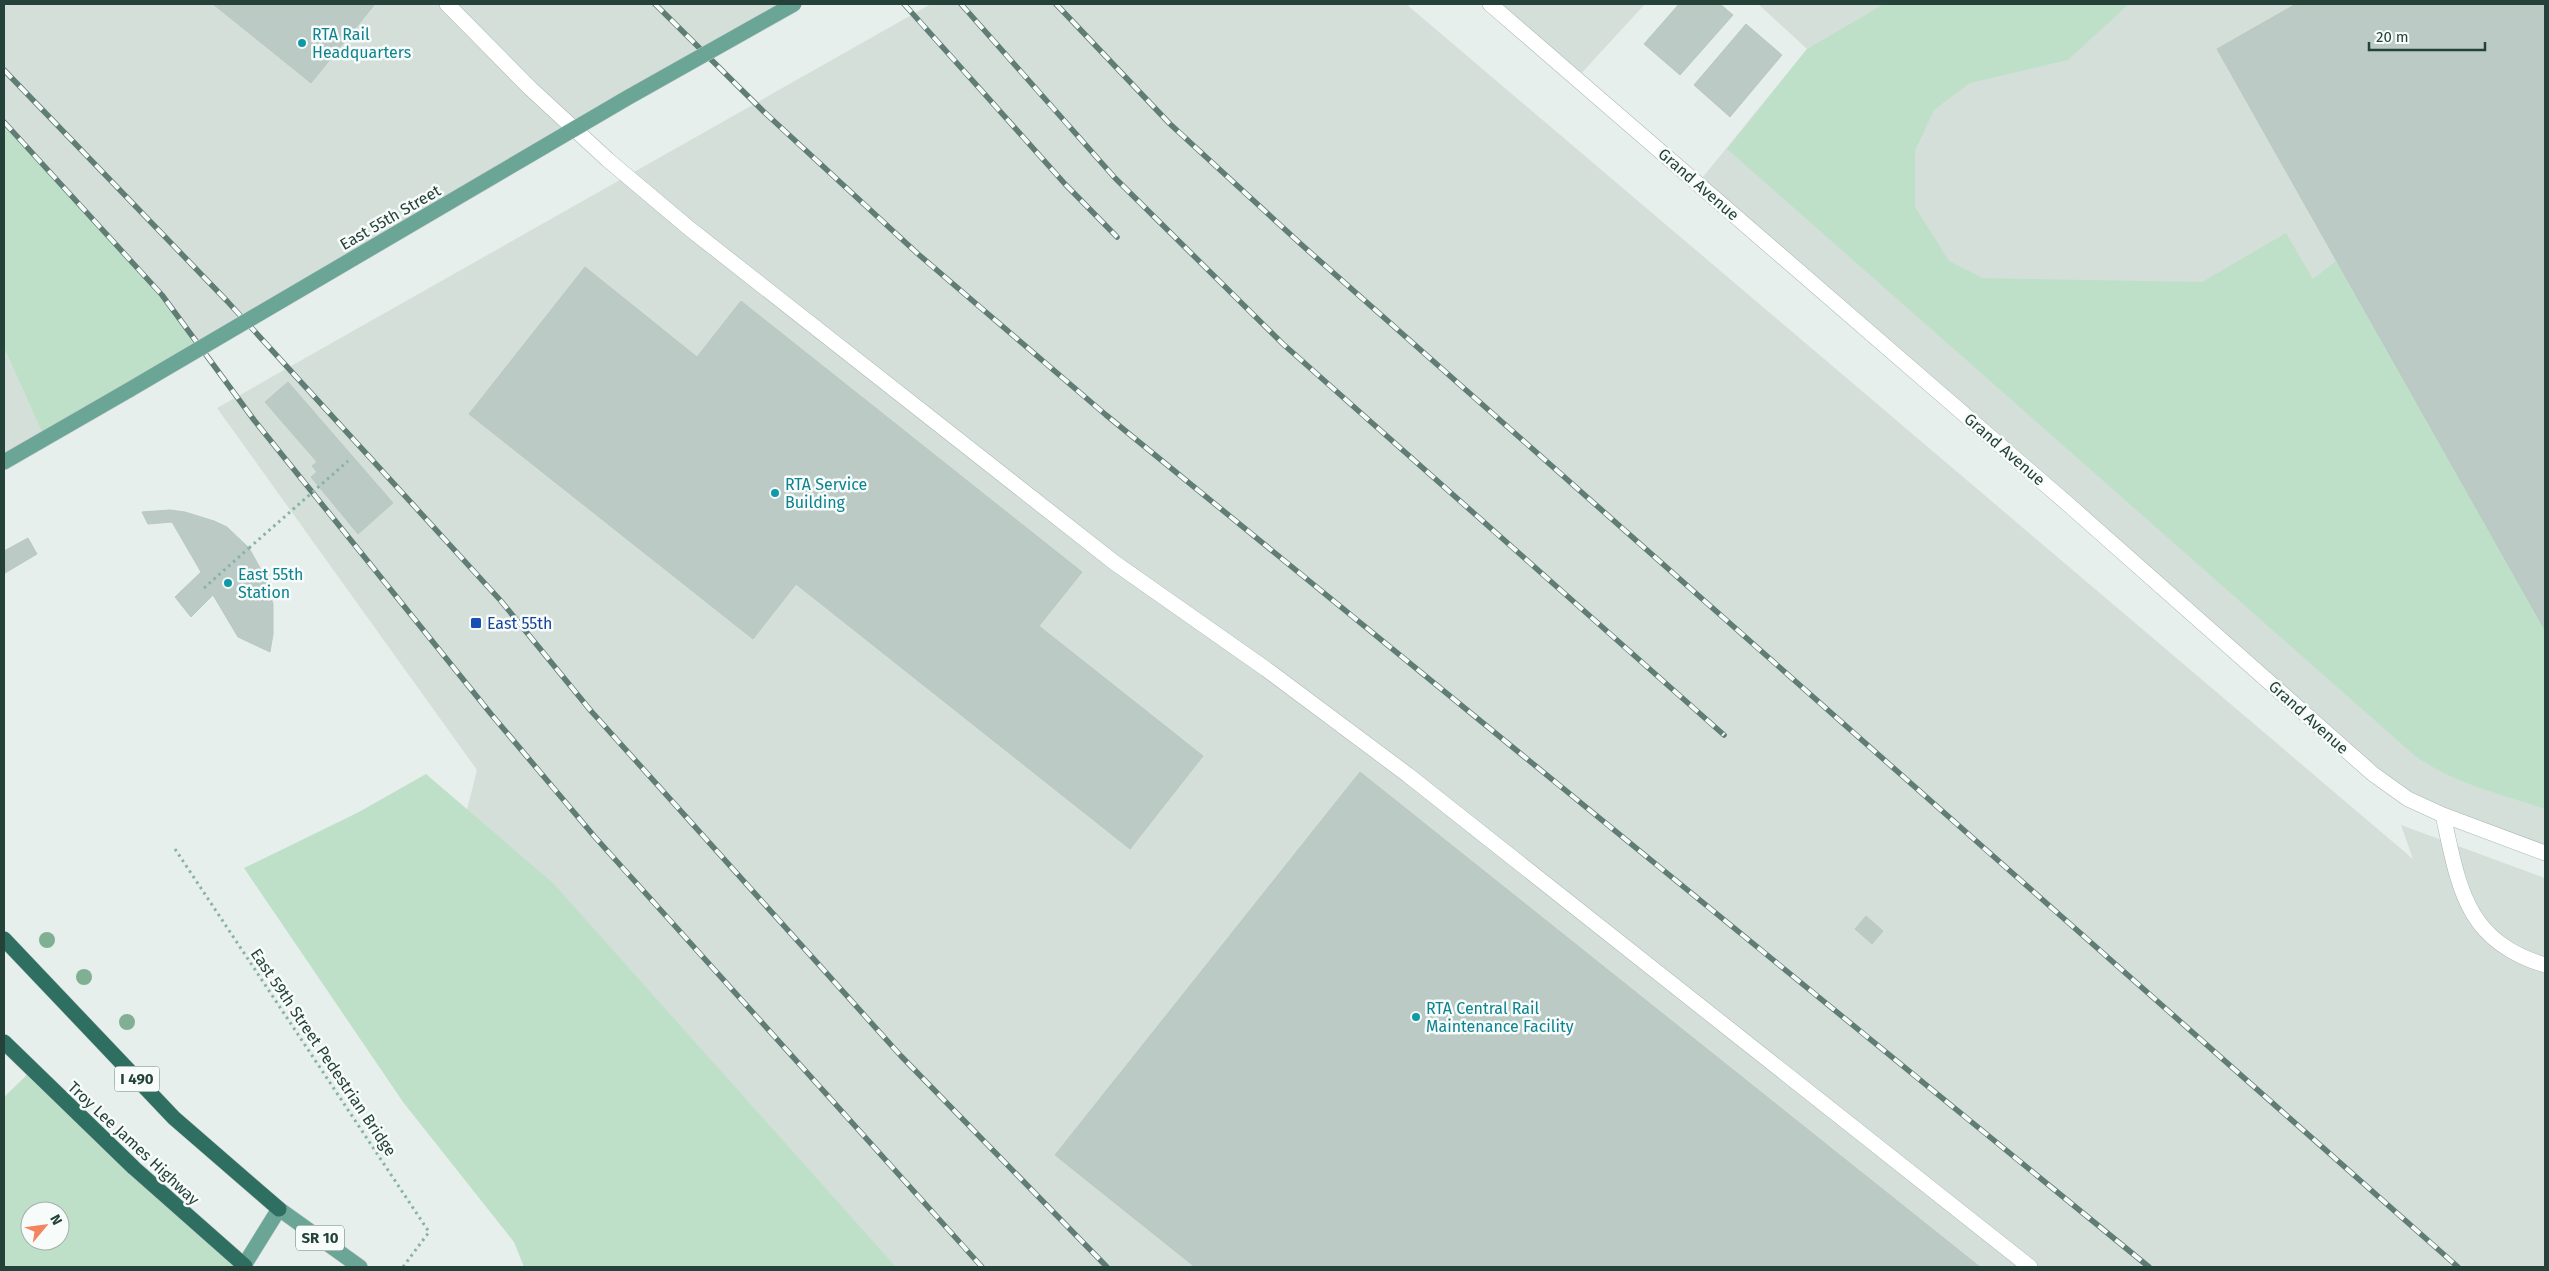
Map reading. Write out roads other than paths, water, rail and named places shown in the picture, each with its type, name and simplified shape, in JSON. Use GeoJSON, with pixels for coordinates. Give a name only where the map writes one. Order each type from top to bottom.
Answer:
{"type":"FeatureCollection","features":[{"type":"Feature","properties":{"kind":"highway","name":"I 490"},"geometry":{"type":"LineString","coordinates":[[4,939],[174,1118],[279,1209]]}},
{"type":"Feature","properties":{"kind":"highway","name":"Troy Lee James Highway"},"geometry":{"type":"LineString","coordinates":[[4,1042],[141,1175],[245,1267]]}},
{"type":"Feature","properties":{"kind":"main road","name":"East 55th Street"},"geometry":{"type":"LineString","coordinates":[[4,462],[627,98],[794,4]]}},
{"type":"Feature","properties":{"kind":"main road"},"geometry":{"type":"LineString","coordinates":[[245,1267],[279,1209]]}},
{"type":"Feature","properties":{"kind":"main road","name":"SR 10"},"geometry":{"type":"LineString","coordinates":[[279,1209],[360,1267]]}},
{"type":"Feature","properties":{"kind":"street"},"geometry":{"type":"LineString","coordinates":[[447,4],[531,89],[608,160],[690,229],[1115,563],[1273,675],[1408,775],[2030,1267]]}},
{"type":"Feature","properties":{"kind":"street","name":"Grand Avenue"},"geometry":{"type":"LineString","coordinates":[[1490,4],[2062,498],[2373,774],[2408,799],[2443,815],[2545,852]]}},
{"type":"Feature","properties":{"kind":"street"},"geometry":{"type":"LineString","coordinates":[[2443,815],[2458,884],[2484,932],[2505,948],[2545,965]]}},
{"type":"Feature","properties":{"kind":"railway"},"geometry":{"type":"LineString","coordinates":[[655,4],[763,111],[918,254],[1106,415],[2149,1267]]}},
{"type":"Feature","properties":{"kind":"railway"},"geometry":{"type":"LineString","coordinates":[[904,4],[1065,184],[1117,237]]}},
{"type":"Feature","properties":{"kind":"railway"},"geometry":{"type":"LineString","coordinates":[[961,4],[1115,178],[1283,344],[1724,735]]}},
{"type":"Feature","properties":{"kind":"railway"},"geometry":{"type":"LineString","coordinates":[[1056,4],[1170,124],[1303,246],[2458,1267]]}},
{"type":"Feature","properties":{"kind":"railway"},"geometry":{"type":"LineString","coordinates":[[4,70],[227,301],[501,601],[591,711],[901,1056],[1107,1267]]}},
{"type":"Feature","properties":{"kind":"railway"},"geometry":{"type":"LineString","coordinates":[[4,122],[162,295],[254,420],[491,714],[594,836],[982,1267]]}},
{"type":"Feature","properties":{"kind":"place","name":"RTA Rail Headquarters"},"geometry":{"type":"Point","coordinates":[302,43]}},
{"type":"Feature","properties":{"kind":"place","name":"RTA Service Building"},"geometry":{"type":"Point","coordinates":[775,493]}},
{"type":"Feature","properties":{"kind":"place","name":"East 55th Station"},"geometry":{"type":"Point","coordinates":[228,583]}},
{"type":"Feature","properties":{"kind":"place","name":"East 55th"},"geometry":{"type":"Point","coordinates":[476,623]}},
{"type":"Feature","properties":{"kind":"place","name":"RTA Central Rail Maintenance Facility"},"geometry":{"type":"Point","coordinates":[1416,1017]}}]}
